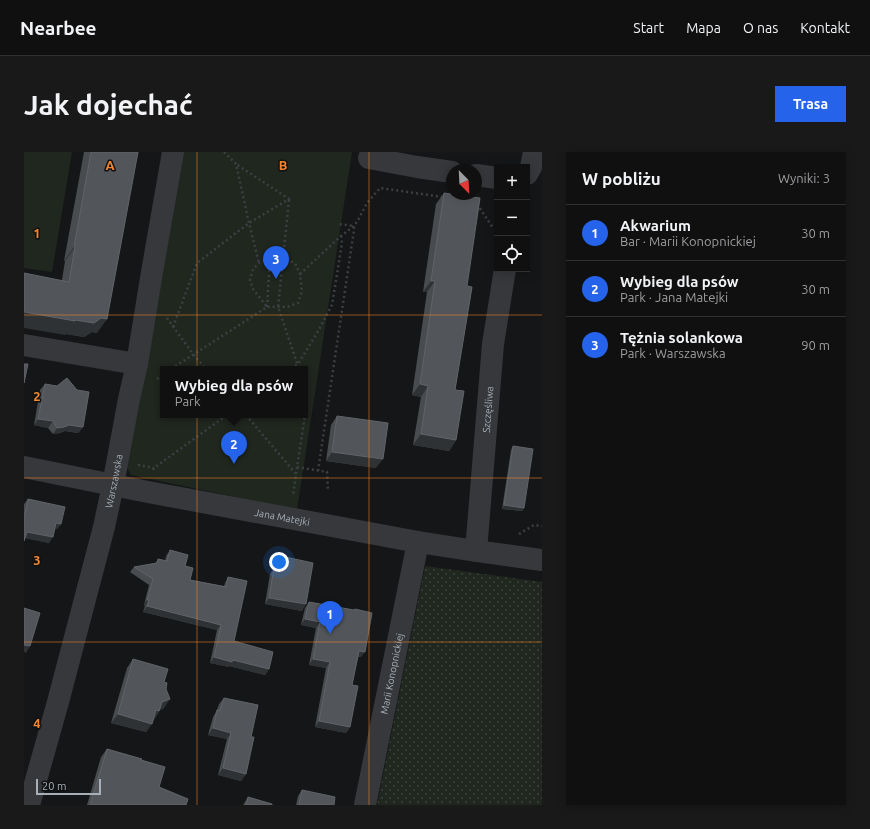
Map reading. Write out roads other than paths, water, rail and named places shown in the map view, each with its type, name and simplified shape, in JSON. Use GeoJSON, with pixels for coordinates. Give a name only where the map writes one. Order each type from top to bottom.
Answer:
{"type":"FeatureCollection","features":[{"type":"Feature","properties":{"kind":"street","name":"Warszawska"},"geometry":{"type":"LineString","coordinates":[[29,805],[104,527],[129,399],[147,368],[152,272],[173,152]]}},
{"type":"Feature","properties":{"kind":"street"},"geometry":{"type":"LineString","coordinates":[[530,169],[534,152]]}},
{"type":"Feature","properties":{"kind":"street"},"geometry":{"type":"LineString","coordinates":[[369,158],[446,171]]}},
{"type":"Feature","properties":{"kind":"street"},"geometry":{"type":"LineString","coordinates":[[482,176],[494,178]]}},
{"type":"Feature","properties":{"kind":"street","name":"Szczęśliwa"},"geometry":{"type":"LineString","coordinates":[[476,551],[493,344],[504,272]]}},
{"type":"Feature","properties":{"kind":"street"},"geometry":{"type":"LineString","coordinates":[[24,345],[147,368]]}},
{"type":"Feature","properties":{"kind":"street","name":"Jana Matejki"},"geometry":{"type":"LineString","coordinates":[[24,466],[148,492],[418,542],[542,560]]}},
{"type":"Feature","properties":{"kind":"street","name":"Marii Konopnickiej"},"geometry":{"type":"LineString","coordinates":[[365,805],[418,542]]}},
{"type":"Feature","properties":{"kind":"place","name":"Tężnia solankowa"},"geometry":{"type":"Point","coordinates":[276,279]}},
{"type":"Feature","properties":{"kind":"place","name":"Wybieg dla psów"},"geometry":{"type":"Point","coordinates":[234,464]}},
{"type":"Feature","properties":{"kind":"place","name":"Akwarium"},"geometry":{"type":"Point","coordinates":[330,634]}}]}
